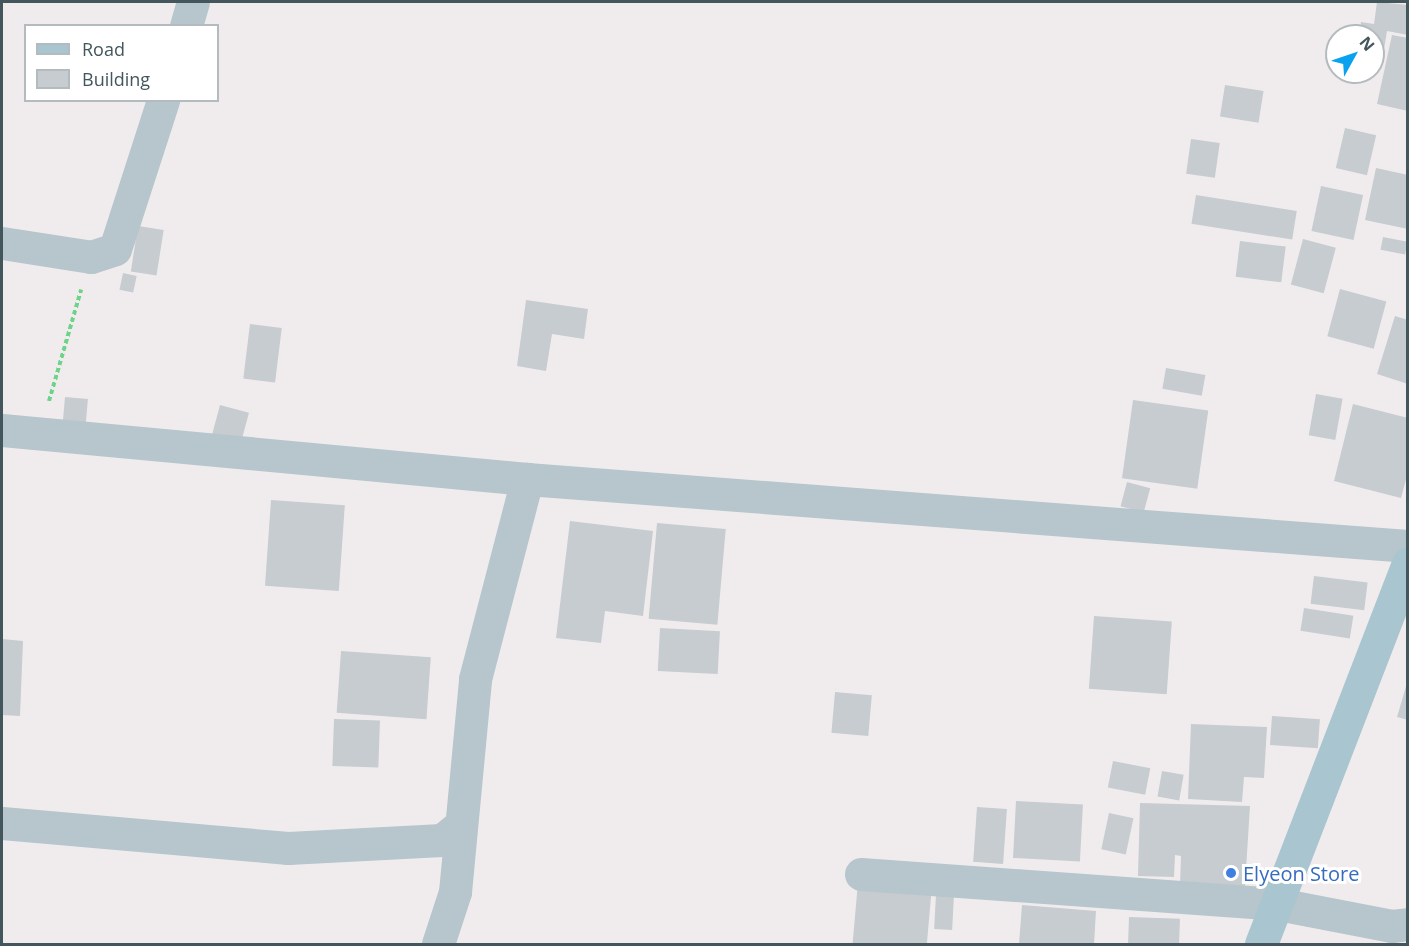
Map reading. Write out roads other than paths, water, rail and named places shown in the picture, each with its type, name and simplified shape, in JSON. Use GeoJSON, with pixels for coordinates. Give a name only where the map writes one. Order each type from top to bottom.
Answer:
{"type":"FeatureCollection","features":[{"type":"Feature","properties":{"kind":"main road"},"geometry":{"type":"LineString","coordinates":[[1261,945],[1407,563]]}},
{"type":"Feature","properties":{"kind":"street"},"geometry":{"type":"LineString","coordinates":[[187,24],[193,2]]}},
{"type":"Feature","properties":{"kind":"street"},"geometry":{"type":"LineString","coordinates":[[2,243],[91,257],[115,249],[163,102]]}},
{"type":"Feature","properties":{"kind":"street"},"geometry":{"type":"LineString","coordinates":[[2,430],[527,479],[1407,546]]}},
{"type":"Feature","properties":{"kind":"street"},"geometry":{"type":"LineString","coordinates":[[438,945],[455,892],[458,827],[475,679],[527,479]]}},
{"type":"Feature","properties":{"kind":"street"},"geometry":{"type":"LineString","coordinates":[[2,823],[288,848],[442,840],[458,827]]}},
{"type":"Feature","properties":{"kind":"street"},"geometry":{"type":"LineString","coordinates":[[861,874],[1278,904],[1392,926],[1407,924]]}},
{"type":"Feature","properties":{"kind":"place","name":"Elyeon Store"},"geometry":{"type":"Point","coordinates":[1231,873]}}]}
